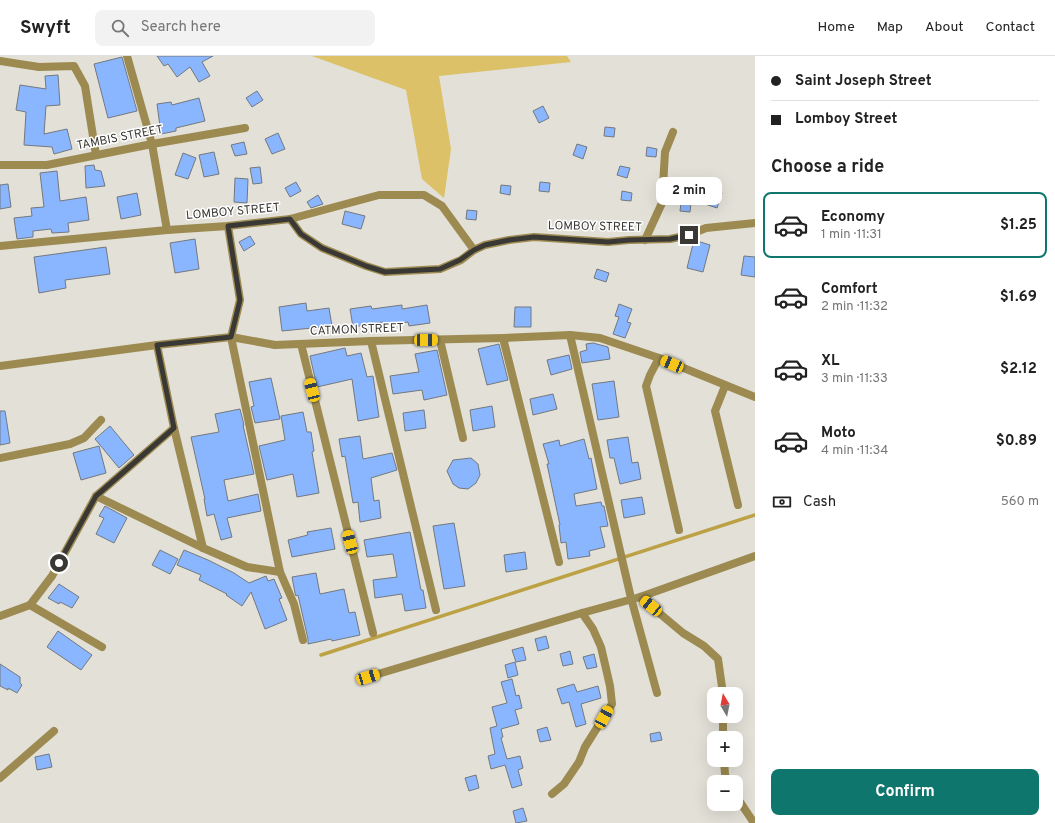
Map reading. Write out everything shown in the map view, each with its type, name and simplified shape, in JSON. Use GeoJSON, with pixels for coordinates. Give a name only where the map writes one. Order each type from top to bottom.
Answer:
{"type":"FeatureCollection","features":[{"type":"Feature","properties":{"kind":"street"},"geometry":{"type":"LineString","coordinates":[[127,56],[152,144],[168,230]]}},
{"type":"Feature","properties":{"kind":"street"},"geometry":{"type":"LineString","coordinates":[[0,62],[39,67],[74,66],[85,86],[96,155]]}},
{"type":"Feature","properties":{"kind":"street","name":"TAMBIS STREET"},"geometry":{"type":"LineString","coordinates":[[0,165],[47,165],[152,144],[245,128]]}},
{"type":"Feature","properties":{"kind":"street"},"geometry":{"type":"LineString","coordinates":[[645,240],[662,203],[665,152],[673,132]]}},
{"type":"Feature","properties":{"kind":"street"},"geometry":{"type":"LineString","coordinates":[[290,219],[379,195],[424,195],[442,206],[474,250]]}},
{"type":"Feature","properties":{"kind":"street","name":"LOMBOY STREET"},"geometry":{"type":"LineString","coordinates":[[0,246],[168,230],[228,226],[290,219],[301,234],[322,248],[385,272],[440,269],[460,260],[474,250],[485,245],[509,240],[534,237],[608,242],[670,239],[706,228],[755,223]]}},
{"type":"Feature","properties":{"kind":"street"},"geometry":{"type":"LineString","coordinates":[[228,226],[240,300],[231,337],[280,572],[294,604],[303,640]]}},
{"type":"Feature","properties":{"kind":"street"},"geometry":{"type":"LineString","coordinates":[[570,335],[631,598],[657,693]]}},
{"type":"Feature","properties":{"kind":"street","name":"CATMON STREET"},"geometry":{"type":"LineString","coordinates":[[0,366],[157,345],[231,337],[276,345],[570,335],[600,338],[659,358],[755,397]]}},
{"type":"Feature","properties":{"kind":"street"},"geometry":{"type":"LineString","coordinates":[[503,338],[559,562]]}},
{"type":"Feature","properties":{"kind":"street"},"geometry":{"type":"LineString","coordinates":[[440,340],[463,438]]}},
{"type":"Feature","properties":{"kind":"street"},"geometry":{"type":"LineString","coordinates":[[371,341],[436,610]]}},
{"type":"Feature","properties":{"kind":"street"},"geometry":{"type":"LineString","coordinates":[[301,344],[373,633]]}},
{"type":"Feature","properties":{"kind":"street"},"geometry":{"type":"LineString","coordinates":[[157,345],[174,428],[203,548]]}},
{"type":"Feature","properties":{"kind":"street"},"geometry":{"type":"LineString","coordinates":[[659,358],[646,386],[679,530]]}},
{"type":"Feature","properties":{"kind":"street"},"geometry":{"type":"LineString","coordinates":[[725,386],[715,411],[738,505]]}},
{"type":"Feature","properties":{"kind":"street"},"geometry":{"type":"LineString","coordinates":[[0,458],[70,444],[84,438],[101,420]]}},
{"type":"Feature","properties":{"kind":"street"},"geometry":{"type":"LineString","coordinates":[[0,616],[30,605],[52,576],[96,496],[174,428]]}},
{"type":"Feature","properties":{"kind":"street"},"geometry":{"type":"LineString","coordinates":[[96,496],[203,548],[247,567],[280,572]]}},
{"type":"Feature","properties":{"kind":"street"},"geometry":{"type":"LineString","coordinates":[[368,677],[631,598],[640,597],[755,556]]}},
{"type":"Feature","properties":{"kind":"street"},"geometry":{"type":"LineString","coordinates":[[640,597],[683,633],[704,646],[718,659],[722,687]]}},
{"type":"Feature","properties":{"kind":"street"},"geometry":{"type":"LineString","coordinates":[[30,605],[102,647]]}},
{"type":"Feature","properties":{"kind":"street"},"geometry":{"type":"LineString","coordinates":[[552,794],[564,784],[579,762],[585,746],[612,704],[610,686],[601,647],[593,629],[582,613]]}},
{"type":"Feature","properties":{"kind":"street"},"geometry":{"type":"LineString","coordinates":[[0,778],[54,731]]}},
{"type":"Feature","properties":{"kind":"street"},"geometry":{"type":"LineString","coordinates":[[743,804],[752,814],[754,823]]}},
{"type":"Feature","properties":{"kind":"shaded area"},"geometry":{"type":"Polygon","coordinates":[[[312,56],[567,56],[571,62],[439,76],[451,149],[444,198],[422,179],[406,90],[312,56]]]}},
{"type":"Feature","properties":{"kind":"building"},"geometry":{"type":"Polygon","coordinates":[[[157,56],[213,56],[202,62],[210,76],[199,82],[190,67],[177,77],[168,64],[164,66],[157,56]]]}},
{"type":"Feature","properties":{"kind":"building"},"geometry":{"type":"Polygon","coordinates":[[[122,57],[137,111],[108,118],[94,64],[122,57]]]}},
{"type":"Feature","properties":{"kind":"building"},"geometry":{"type":"Polygon","coordinates":[[[58,75],[60,105],[46,106],[44,134],[67,129],[72,149],[54,154],[52,147],[24,145],[26,112],[16,110],[20,85],[46,89],[45,76],[58,75]]]}},
{"type":"Feature","properties":{"kind":"building"},"geometry":{"type":"Polygon","coordinates":[[[257,91],[263,100],[252,107],[246,98],[257,91]]]}},
{"type":"Feature","properties":{"kind":"building"},"geometry":{"type":"Polygon","coordinates":[[[199,98],[205,121],[176,128],[176,131],[161,134],[157,104],[171,102],[172,105],[199,98]]]}},
{"type":"Feature","properties":{"kind":"building"},"geometry":{"type":"Polygon","coordinates":[[[543,106],[549,118],[539,123],[533,111],[543,106]]]}},
{"type":"Feature","properties":{"kind":"building"},"geometry":{"type":"Polygon","coordinates":[[[605,127],[615,128],[614,137],[604,136],[605,127]]]}},
{"type":"Feature","properties":{"kind":"building"},"geometry":{"type":"Polygon","coordinates":[[[278,133],[285,149],[272,154],[265,139],[278,133]]]}},
{"type":"Feature","properties":{"kind":"building"},"geometry":{"type":"Polygon","coordinates":[[[244,142],[247,154],[235,156],[231,145],[244,142]]]}},
{"type":"Feature","properties":{"kind":"building"},"geometry":{"type":"Polygon","coordinates":[[[577,144],[587,147],[583,159],[573,155],[577,144]]]}},
{"type":"Feature","properties":{"kind":"building"},"geometry":{"type":"Polygon","coordinates":[[[647,147],[657,149],[656,157],[646,156],[647,147]]]}},
{"type":"Feature","properties":{"kind":"building"},"geometry":{"type":"Polygon","coordinates":[[[214,152],[219,174],[204,177],[199,155],[214,152]]]}},
{"type":"Feature","properties":{"kind":"building"},"geometry":{"type":"Polygon","coordinates":[[[183,153],[196,158],[188,179],[175,175],[183,153]]]}},
{"type":"Feature","properties":{"kind":"building"},"geometry":{"type":"Polygon","coordinates":[[[94,165],[95,170],[101,171],[105,186],[86,188],[85,166],[94,165]]]}},
{"type":"Feature","properties":{"kind":"building"},"geometry":{"type":"Polygon","coordinates":[[[620,166],[630,168],[627,178],[617,175],[620,166]]]}},
{"type":"Feature","properties":{"kind":"building"},"geometry":{"type":"Polygon","coordinates":[[[260,167],[262,183],[253,184],[250,168],[260,167]]]}},
{"type":"Feature","properties":{"kind":"building"},"geometry":{"type":"Polygon","coordinates":[[[57,171],[60,201],[86,197],[89,220],[68,223],[69,232],[52,233],[51,229],[33,231],[33,237],[17,239],[14,218],[32,216],[31,208],[44,207],[40,173],[57,171]]]}},
{"type":"Feature","properties":{"kind":"building"},"geometry":{"type":"Polygon","coordinates":[[[235,178],[248,179],[247,203],[234,202],[235,178]]]}},
{"type":"Feature","properties":{"kind":"building"},"geometry":{"type":"Polygon","coordinates":[[[296,182],[301,191],[290,197],[285,188],[296,182]]]}},
{"type":"Feature","properties":{"kind":"building"},"geometry":{"type":"Polygon","coordinates":[[[540,182],[550,183],[549,192],[539,191],[540,182]]]}},
{"type":"Feature","properties":{"kind":"building"},"geometry":{"type":"Polygon","coordinates":[[[8,184],[11,207],[0,209],[0,185],[8,184]]]}},
{"type":"Feature","properties":{"kind":"building"},"geometry":{"type":"Polygon","coordinates":[[[501,185],[511,186],[510,195],[500,193],[501,185]]]}},
{"type":"Feature","properties":{"kind":"building"},"geometry":{"type":"Polygon","coordinates":[[[709,190],[722,193],[717,208],[705,204],[709,190]]]}},
{"type":"Feature","properties":{"kind":"building"},"geometry":{"type":"Polygon","coordinates":[[[622,191],[632,193],[631,201],[621,200],[622,191]]]}},
{"type":"Feature","properties":{"kind":"building"},"geometry":{"type":"Polygon","coordinates":[[[137,193],[141,215],[121,219],[117,197],[137,193]]]}},
{"type":"Feature","properties":{"kind":"building"},"geometry":{"type":"Polygon","coordinates":[[[318,195],[323,204],[311,208],[307,202],[318,195]]]}},
{"type":"Feature","properties":{"kind":"building"},"geometry":{"type":"Polygon","coordinates":[[[681,203],[691,203],[690,212],[680,211],[681,203]]]}},
{"type":"Feature","properties":{"kind":"building"},"geometry":{"type":"Polygon","coordinates":[[[467,210],[477,211],[476,220],[466,219],[467,210]]]}},
{"type":"Feature","properties":{"kind":"building"},"geometry":{"type":"Polygon","coordinates":[[[345,211],[365,216],[361,229],[342,224],[345,211]]]}},
{"type":"Feature","properties":{"kind":"building"},"geometry":{"type":"Polygon","coordinates":[[[250,236],[255,244],[244,251],[239,242],[250,236]]]}},
{"type":"Feature","properties":{"kind":"building"},"geometry":{"type":"Polygon","coordinates":[[[195,239],[199,269],[175,273],[170,243],[195,239]]]}},
{"type":"Feature","properties":{"kind":"building"},"geometry":{"type":"Polygon","coordinates":[[[694,240],[710,245],[703,272],[687,268],[694,240]]]}},
{"type":"Feature","properties":{"kind":"building"},"geometry":{"type":"Polygon","coordinates":[[[106,247],[110,274],[65,280],[66,288],[39,293],[34,257],[106,247]]]}},
{"type":"Feature","properties":{"kind":"building"},"geometry":{"type":"Polygon","coordinates":[[[744,256],[755,257],[755,277],[741,275],[744,256]]]}},
{"type":"Feature","properties":{"kind":"building"},"geometry":{"type":"Polygon","coordinates":[[[597,269],[609,273],[606,282],[594,278],[597,269]]]}},
{"type":"Feature","properties":{"kind":"building"},"geometry":{"type":"Polygon","coordinates":[[[306,303],[307,311],[329,308],[332,326],[282,331],[279,307],[306,303]]]}},
{"type":"Feature","properties":{"kind":"building"},"geometry":{"type":"Polygon","coordinates":[[[619,304],[632,309],[627,322],[631,323],[625,338],[613,334],[619,317],[615,316],[619,304]]]}},
{"type":"Feature","properties":{"kind":"building"},"geometry":{"type":"Polygon","coordinates":[[[402,305],[402,309],[427,305],[430,323],[409,326],[408,322],[383,326],[383,322],[353,327],[350,309],[371,306],[372,309],[402,305]]]}},
{"type":"Feature","properties":{"kind":"building"},"geometry":{"type":"Polygon","coordinates":[[[515,307],[531,307],[531,327],[514,327],[515,307]]]}},
{"type":"Feature","properties":{"kind":"building"},"geometry":{"type":"Polygon","coordinates":[[[593,343],[608,347],[610,359],[582,363],[580,352],[587,350],[586,344],[593,343]]]}},
{"type":"Feature","properties":{"kind":"building"},"geometry":{"type":"Polygon","coordinates":[[[499,344],[508,380],[487,385],[478,349],[499,344]]]}},
{"type":"Feature","properties":{"kind":"building"},"geometry":{"type":"Polygon","coordinates":[[[345,348],[347,356],[361,353],[367,377],[373,376],[379,417],[358,421],[352,379],[317,387],[310,356],[345,348]]]}},
{"type":"Feature","properties":{"kind":"building"},"geometry":{"type":"Polygon","coordinates":[[[437,350],[447,395],[424,400],[422,390],[393,394],[390,376],[419,372],[415,354],[437,350]]]}},
{"type":"Feature","properties":{"kind":"building"},"geometry":{"type":"Polygon","coordinates":[[[569,355],[572,369],[551,375],[547,360],[569,355]]]}},
{"type":"Feature","properties":{"kind":"building"},"geometry":{"type":"Polygon","coordinates":[[[271,378],[280,419],[255,423],[251,407],[254,406],[249,382],[271,378]]]}},
{"type":"Feature","properties":{"kind":"building"},"geometry":{"type":"Polygon","coordinates":[[[614,381],[619,417],[598,420],[592,384],[614,381]]]}},
{"type":"Feature","properties":{"kind":"building"},"geometry":{"type":"Polygon","coordinates":[[[553,394],[557,409],[533,415],[530,399],[553,394]]]}},
{"type":"Feature","properties":{"kind":"building"},"geometry":{"type":"Polygon","coordinates":[[[492,406],[495,427],[473,431],[470,410],[492,406]]]}},
{"type":"Feature","properties":{"kind":"building"},"geometry":{"type":"Polygon","coordinates":[[[240,409],[254,474],[224,480],[228,501],[258,494],[261,511],[227,518],[232,537],[221,540],[214,514],[207,516],[205,499],[191,437],[219,432],[215,414],[240,409]]]}},
{"type":"Feature","properties":{"kind":"building"},"geometry":{"type":"Polygon","coordinates":[[[424,410],[426,428],[405,431],[403,413],[424,410]]]}},
{"type":"Feature","properties":{"kind":"building"},"geometry":{"type":"Polygon","coordinates":[[[0,411],[5,411],[10,443],[0,445],[0,411]]]}},
{"type":"Feature","properties":{"kind":"building"},"geometry":{"type":"Polygon","coordinates":[[[303,412],[307,432],[311,432],[314,451],[312,452],[319,493],[297,497],[293,474],[267,480],[259,446],[285,440],[281,416],[303,412]]]}},
{"type":"Feature","properties":{"kind":"building"},"geometry":{"type":"Polygon","coordinates":[[[110,426],[134,455],[119,468],[95,439],[110,426]]]}},
{"type":"Feature","properties":{"kind":"building"},"geometry":{"type":"Polygon","coordinates":[[[360,436],[363,459],[392,453],[397,470],[371,478],[374,501],[379,500],[381,518],[360,522],[358,502],[353,503],[345,456],[342,457],[339,439],[360,436]]]}},
{"type":"Feature","properties":{"kind":"building"},"geometry":{"type":"Polygon","coordinates":[[[628,437],[632,463],[638,462],[641,479],[620,484],[614,458],[610,458],[607,440],[628,437]]]}},
{"type":"Feature","properties":{"kind":"building"},"geometry":{"type":"Polygon","coordinates":[[[584,439],[589,459],[591,458],[597,489],[574,494],[576,506],[601,502],[602,506],[604,506],[608,526],[600,527],[605,547],[589,551],[590,556],[568,559],[566,542],[561,543],[560,525],[547,464],[549,464],[543,444],[559,440],[560,446],[584,439]]]}},
{"type":"Feature","properties":{"kind":"building"},"geometry":{"type":"Polygon","coordinates":[[[99,446],[106,473],[81,480],[73,453],[99,446]]]}},
{"type":"Feature","properties":{"kind":"building"},"geometry":{"type":"Polygon","coordinates":[[[471,458],[478,464],[480,475],[476,483],[468,489],[459,488],[453,484],[447,471],[453,460],[471,458]]]}},
{"type":"Feature","properties":{"kind":"building"},"geometry":{"type":"Polygon","coordinates":[[[642,497],[645,514],[624,518],[621,500],[642,497]]]}},
{"type":"Feature","properties":{"kind":"building"},"geometry":{"type":"Polygon","coordinates":[[[105,506],[127,518],[114,543],[96,534],[104,518],[99,516],[105,506]]]}},
{"type":"Feature","properties":{"kind":"building"},"geometry":{"type":"Polygon","coordinates":[[[454,523],[465,586],[444,589],[433,526],[454,523]]]}},
{"type":"Feature","properties":{"kind":"building"},"geometry":{"type":"Polygon","coordinates":[[[331,528],[335,549],[292,557],[288,540],[308,535],[307,532],[331,528]]]}},
{"type":"Feature","properties":{"kind":"building"},"geometry":{"type":"Polygon","coordinates":[[[410,532],[426,608],[405,611],[402,594],[375,598],[373,580],[397,577],[393,554],[367,557],[364,540],[410,532]]]}},
{"type":"Feature","properties":{"kind":"building"},"geometry":{"type":"Polygon","coordinates":[[[160,550],[178,559],[170,574],[152,565],[160,550]]]}},
{"type":"Feature","properties":{"kind":"building"},"geometry":{"type":"Polygon","coordinates":[[[184,550],[234,573],[249,583],[266,576],[268,581],[274,579],[282,598],[279,599],[287,620],[265,629],[251,592],[242,606],[226,595],[227,594],[199,580],[201,575],[177,565],[184,550]]]}},
{"type":"Feature","properties":{"kind":"building"},"geometry":{"type":"Polygon","coordinates":[[[525,552],[527,569],[506,572],[504,555],[525,552]]]}},
{"type":"Feature","properties":{"kind":"building"},"geometry":{"type":"Polygon","coordinates":[[[316,573],[320,594],[344,589],[349,613],[355,612],[360,635],[308,644],[298,595],[296,596],[292,577],[316,573]]]}},
{"type":"Feature","properties":{"kind":"building"},"geometry":{"type":"Polygon","coordinates":[[[59,584],[79,597],[72,608],[60,602],[59,604],[48,598],[59,584]]]}},
{"type":"Feature","properties":{"kind":"building"},"geometry":{"type":"Polygon","coordinates":[[[58,631],[92,655],[81,670],[47,647],[58,631]]]}},
{"type":"Feature","properties":{"kind":"building"},"geometry":{"type":"Polygon","coordinates":[[[546,636],[549,648],[538,651],[535,639],[546,636]]]}},
{"type":"Feature","properties":{"kind":"building"},"geometry":{"type":"Polygon","coordinates":[[[523,647],[526,660],[516,662],[512,650],[523,647]]]}},
{"type":"Feature","properties":{"kind":"building"},"geometry":{"type":"Polygon","coordinates":[[[570,651],[573,664],[563,666],[560,654],[570,651]]]}},
{"type":"Feature","properties":{"kind":"building"},"geometry":{"type":"Polygon","coordinates":[[[594,654],[597,667],[587,669],[583,657],[594,654]]]}},
{"type":"Feature","properties":{"kind":"building"},"geometry":{"type":"Polygon","coordinates":[[[515,662],[518,675],[508,678],[505,665],[515,662]]]}},
{"type":"Feature","properties":{"kind":"building"},"geometry":{"type":"Polygon","coordinates":[[[0,664],[20,677],[20,683],[22,685],[17,693],[0,686],[0,664]]]}},
{"type":"Feature","properties":{"kind":"building"},"geometry":{"type":"Polygon","coordinates":[[[512,679],[516,696],[519,695],[522,708],[515,710],[519,724],[501,729],[503,737],[501,738],[507,759],[520,756],[523,768],[518,770],[522,785],[512,788],[505,765],[491,769],[488,756],[495,754],[490,728],[497,726],[492,707],[507,703],[501,682],[512,679]]]}},
{"type":"Feature","properties":{"kind":"building"},"geometry":{"type":"Polygon","coordinates":[[[574,684],[577,692],[598,686],[601,698],[581,704],[586,724],[576,727],[569,702],[562,704],[557,689],[574,684]]]}},
{"type":"Feature","properties":{"kind":"building"},"geometry":{"type":"Polygon","coordinates":[[[547,727],[551,740],[540,742],[537,730],[547,727]]]}},
{"type":"Feature","properties":{"kind":"building"},"geometry":{"type":"Polygon","coordinates":[[[660,732],[662,740],[651,742],[650,734],[660,732]]]}},
{"type":"Feature","properties":{"kind":"building"},"geometry":{"type":"Polygon","coordinates":[[[49,754],[52,767],[37,770],[35,757],[49,754]]]}},
{"type":"Feature","properties":{"kind":"building"},"geometry":{"type":"Polygon","coordinates":[[[476,775],[479,788],[469,791],[465,778],[476,775]]]}},
{"type":"Feature","properties":{"kind":"building"},"geometry":{"type":"Polygon","coordinates":[[[523,808],[527,821],[516,823],[513,811],[523,808]]]}},
{"type":"Feature","properties":{"kind":"waterway"},"geometry":{"type":"LineString","coordinates":[[321,655],[755,515]]}},
{"type":"Feature","properties":{"kind":"route"},"geometry":{"type":"LineString","coordinates":[[59,563],[96,496],[174,428],[157,345],[231,337],[240,300],[228,226],[290,219],[301,234],[322,248],[385,272],[440,269],[460,260],[474,250],[485,245],[509,240],[534,237],[608,242],[670,239],[689,235]]}}]}
